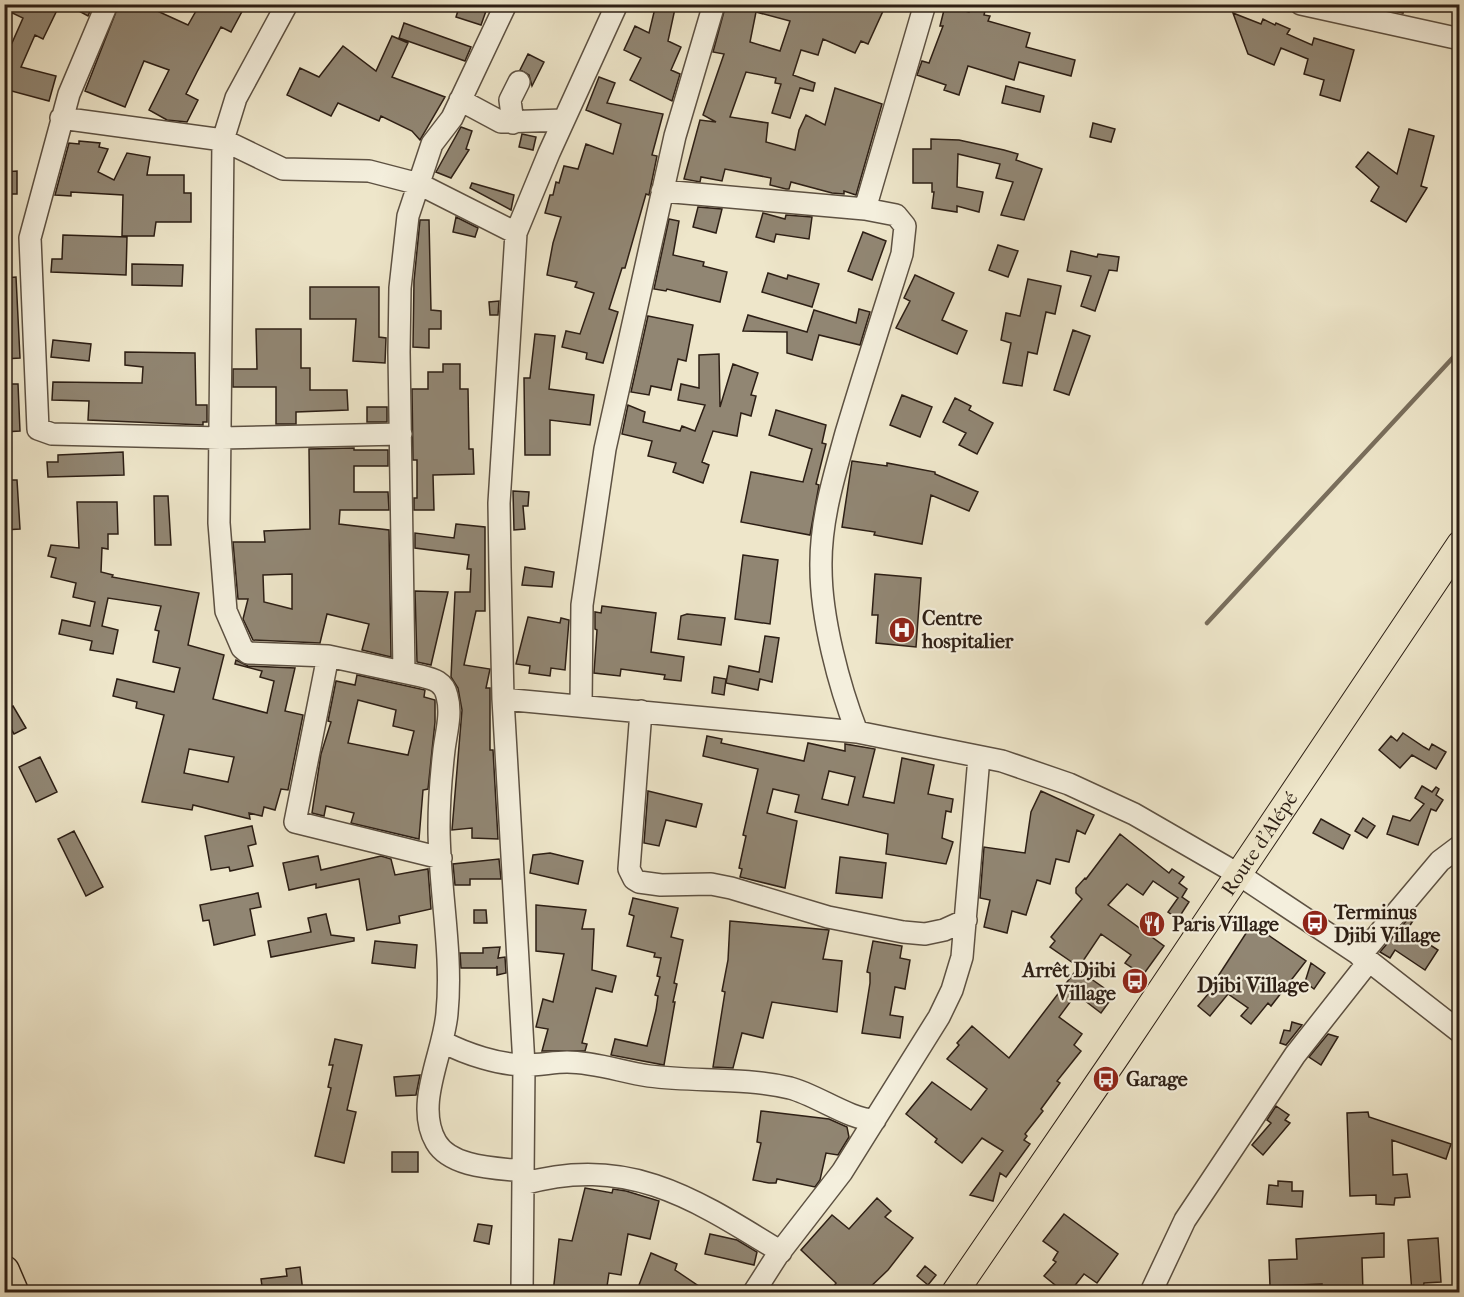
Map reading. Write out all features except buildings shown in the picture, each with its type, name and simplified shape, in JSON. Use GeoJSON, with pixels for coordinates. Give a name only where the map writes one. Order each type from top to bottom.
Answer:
{"type":"FeatureCollection","features":[{"type":"Feature","properties":{"kind":"highway"},"geometry":{"type":"LineString","coordinates":[[4,1271],[13,1293]]}},
{"type":"Feature","properties":{"kind":"main road","name":"Route d'Alépé"},"geometry":{"type":"LineString","coordinates":[[955,1293],[1460,544]]}},
{"type":"Feature","properties":{"kind":"street"},"geometry":{"type":"LineString","coordinates":[[107,4],[61,118],[30,238],[37,427],[41,432],[52,434],[221,438],[401,434]]}},
{"type":"Feature","properties":{"kind":"street"},"geometry":{"type":"LineString","coordinates":[[287,4],[236,98],[223,140],[219,523],[226,611],[242,648],[254,656],[293,653],[328,656],[404,672],[441,683],[447,697],[450,710],[441,794],[441,858],[448,987],[442,1042],[428,1106],[436,1143],[452,1157],[523,1178],[592,1173],[650,1183],[717,1212],[781,1252]]}},
{"type":"Feature","properties":{"kind":"street"},"geometry":{"type":"LineString","coordinates":[[404,672],[400,288],[408,216],[432,144],[452,118],[506,4]]}},
{"type":"Feature","properties":{"kind":"street"},"geometry":{"type":"LineString","coordinates":[[522,1293],[525,1065],[504,699],[499,503],[516,233],[617,4]]}},
{"type":"Feature","properties":{"kind":"street"},"geometry":{"type":"LineString","coordinates":[[581,705],[582,604],[604,460],[675,136],[714,4]]}},
{"type":"Feature","properties":{"kind":"street"},"geometry":{"type":"LineString","coordinates":[[865,209],[925,4]]}},
{"type":"Feature","properties":{"kind":"street"},"geometry":{"type":"LineString","coordinates":[[1301,4],[1355,10],[1460,39]]}},
{"type":"Feature","properties":{"kind":"street"},"geometry":{"type":"LineString","coordinates":[[513,123],[510,100],[519,82]]}},
{"type":"Feature","properties":{"kind":"street"},"geometry":{"type":"LineString","coordinates":[[460,100],[501,122],[564,120]]}},
{"type":"Feature","properties":{"kind":"street"},"geometry":{"type":"LineString","coordinates":[[61,118],[223,140],[284,169],[369,171],[419,184],[516,233]]}},
{"type":"Feature","properties":{"kind":"street"},"geometry":{"type":"LineString","coordinates":[[662,191],[865,209],[896,215],[902,219],[905,240],[835,471],[822,538],[820,569],[834,658],[842,695],[857,732]]}},
{"type":"Feature","properties":{"kind":"street"},"geometry":{"type":"LineString","coordinates":[[328,656],[295,822],[441,858]]}},
{"type":"Feature","properties":{"kind":"street"},"geometry":{"type":"LineString","coordinates":[[504,699],[857,732],[1002,761],[1069,784],[1134,814],[1238,874],[1365,958],[1460,1032]]}},
{"type":"Feature","properties":{"kind":"street"},"geometry":{"type":"LineString","coordinates":[[641,711],[629,869],[633,879],[661,885],[711,884],[828,917],[903,932],[925,934],[944,930],[966,920]]}},
{"type":"Feature","properties":{"kind":"street"},"geometry":{"type":"LineString","coordinates":[[754,1293],[781,1252],[842,1172],[939,1017],[952,990],[962,957],[979,757]]}},
{"type":"Feature","properties":{"kind":"street"},"geometry":{"type":"LineString","coordinates":[[1151,1293],[1185,1220],[1295,1055],[1365,958],[1440,861],[1460,846]]}},
{"type":"Feature","properties":{"kind":"street"},"geometry":{"type":"LineString","coordinates":[[442,1042],[473,1055],[525,1065],[568,1062],[648,1076],[718,1081],[740,1079],[800,1091],[863,1120],[875,1120]]}},
{"type":"Feature","properties":{"kind":"waterway"},"geometry":{"type":"LineString","coordinates":[[1207,623],[1460,350]]}},
{"type":"Feature","properties":{"kind":"place","name":"Centre hospitalier"},"geometry":{"type":"Point","coordinates":[902,630]}},
{"type":"Feature","properties":{"kind":"place","name":"Terminus Djibi Village"},"geometry":{"type":"Point","coordinates":[1315,923]}},
{"type":"Feature","properties":{"kind":"place","name":"Paris Village"},"geometry":{"type":"Point","coordinates":[1152,924]}},
{"type":"Feature","properties":{"kind":"place","name":"Arrêt Djibi Village"},"geometry":{"type":"Point","coordinates":[1135,981]}},
{"type":"Feature","properties":{"kind":"place","name":"Garage"},"geometry":{"type":"Point","coordinates":[1106,1079]}},
{"type":"Feature","properties":{"kind":"district","name":"Djibi Village"},"geometry":{"type":"Point","coordinates":[1253,985]}}]}
